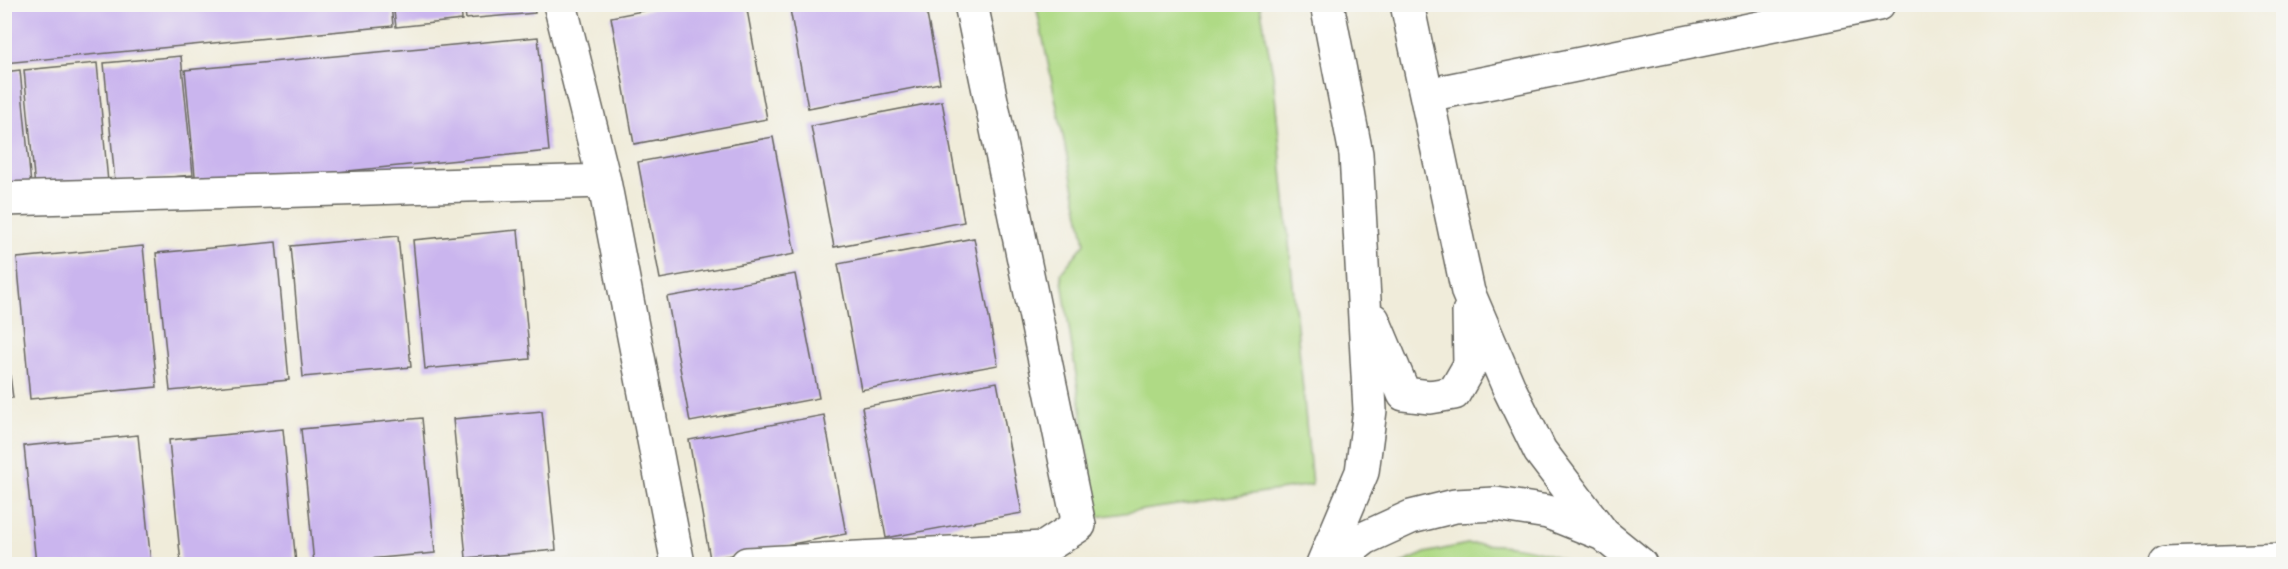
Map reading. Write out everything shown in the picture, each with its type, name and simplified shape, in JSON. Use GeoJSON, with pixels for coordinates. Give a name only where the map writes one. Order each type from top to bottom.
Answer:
{"type":"FeatureCollection","features":[{"type":"Feature","properties":{"kind":"street"},"geometry":{"type":"LineString","coordinates":[[560,4],[604,181],[678,564]]}},
{"type":"Feature","properties":{"kind":"street"},"geometry":{"type":"LineString","coordinates":[[747,564],[1044,548],[1079,525],[971,4]]}},
{"type":"Feature","properties":{"kind":"street"},"geometry":{"type":"LineString","coordinates":[[1323,564],[1362,471],[1370,410],[1356,154],[1327,4]]}},
{"type":"Feature","properties":{"kind":"street"},"geometry":{"type":"LineString","coordinates":[[1365,299],[1404,393],[1430,397],[1454,393],[1470,365],[1468,292],[1407,4]]}},
{"type":"Feature","properties":{"kind":"street"},"geometry":{"type":"LineString","coordinates":[[1426,95],[1878,4]]}},
{"type":"Feature","properties":{"kind":"street"},"geometry":{"type":"LineString","coordinates":[[4,199],[604,181]]}},
{"type":"Feature","properties":{"kind":"street"},"geometry":{"type":"LineString","coordinates":[[1468,292],[1509,388],[1540,451],[1603,534],[1640,564]]}},
{"type":"Feature","properties":{"kind":"street"},"geometry":{"type":"LineString","coordinates":[[1331,564],[1365,538],[1411,517],[1455,506],[1496,504],[1548,512],[1603,534]]}},
{"type":"Feature","properties":{"kind":"street"},"geometry":{"type":"LineString","coordinates":[[2166,564],[2283,560]]}},
{"type":"Feature","properties":{"kind":"green space"},"geometry":{"type":"Polygon","coordinates":[[[1036,5],[1260,5],[1273,74],[1312,485],[1097,517],[1061,273],[1085,243],[1036,5]]]}},
{"type":"Feature","properties":{"kind":"green space"},"geometry":{"type":"Polygon","coordinates":[[[1467,544],[1522,548],[1574,564],[1400,564],[1425,553],[1467,544]]]}},
{"type":"Feature","properties":{"kind":"building"},"geometry":{"type":"Polygon","coordinates":[[[4,4],[391,4],[393,26],[4,63],[4,4]]]}},
{"type":"Feature","properties":{"kind":"building"},"geometry":{"type":"Polygon","coordinates":[[[393,4],[461,4],[462,20],[396,27],[393,4]]]}},
{"type":"Feature","properties":{"kind":"building"},"geometry":{"type":"Polygon","coordinates":[[[464,4],[534,4],[535,13],[466,19],[464,4]]]}},
{"type":"Feature","properties":{"kind":"building"},"geometry":{"type":"Polygon","coordinates":[[[678,4],[746,4],[767,119],[634,144],[611,17],[678,4]]]}},
{"type":"Feature","properties":{"kind":"building"},"geometry":{"type":"Polygon","coordinates":[[[789,4],[925,4],[940,83],[808,108],[789,4]]]}},
{"type":"Feature","properties":{"kind":"building"},"geometry":{"type":"Polygon","coordinates":[[[538,37],[549,151],[196,186],[185,70],[538,37]]]}},
{"type":"Feature","properties":{"kind":"building"},"geometry":{"type":"Polygon","coordinates":[[[181,56],[193,175],[115,182],[104,63],[181,56]]]}},
{"type":"Feature","properties":{"kind":"building"},"geometry":{"type":"Polygon","coordinates":[[[97,63],[108,182],[35,188],[24,70],[97,63]]]}},
{"type":"Feature","properties":{"kind":"building"},"geometry":{"type":"Polygon","coordinates":[[[20,70],[31,185],[4,188],[4,72],[20,70]]]}},
{"type":"Feature","properties":{"kind":"building"},"geometry":{"type":"Polygon","coordinates":[[[942,101],[964,222],[834,247],[811,126],[942,101]]]}},
{"type":"Feature","properties":{"kind":"building"},"geometry":{"type":"Polygon","coordinates":[[[773,137],[795,254],[660,279],[638,162],[773,137]]]}},
{"type":"Feature","properties":{"kind":"building"},"geometry":{"type":"Polygon","coordinates":[[[518,230],[530,359],[425,369],[413,240],[518,230]]]}},
{"type":"Feature","properties":{"kind":"building"},"geometry":{"type":"Polygon","coordinates":[[[398,236],[411,367],[303,377],[291,246],[398,236]]]}},
{"type":"Feature","properties":{"kind":"building"},"geometry":{"type":"Polygon","coordinates":[[[974,238],[998,365],[861,390],[838,264],[974,238]]]}},
{"type":"Feature","properties":{"kind":"building"},"geometry":{"type":"Polygon","coordinates":[[[276,242],[289,380],[170,391],[156,253],[276,242]]]}},
{"type":"Feature","properties":{"kind":"building"},"geometry":{"type":"Polygon","coordinates":[[[143,246],[157,387],[30,399],[17,258],[143,246]]]}},
{"type":"Feature","properties":{"kind":"building"},"geometry":{"type":"Polygon","coordinates":[[[795,274],[819,398],[690,422],[667,297],[795,274]]]}},
{"type":"Feature","properties":{"kind":"building"},"geometry":{"type":"Polygon","coordinates":[[[4,330],[13,398],[4,398],[4,330]]]}},
{"type":"Feature","properties":{"kind":"building"},"geometry":{"type":"Polygon","coordinates":[[[997,382],[1022,513],[886,538],[862,407],[997,382]]]}},
{"type":"Feature","properties":{"kind":"building"},"geometry":{"type":"Polygon","coordinates":[[[542,411],[556,550],[466,558],[453,419],[542,411]]]}},
{"type":"Feature","properties":{"kind":"building"},"geometry":{"type":"Polygon","coordinates":[[[824,415],[846,534],[710,559],[689,440],[824,415]]]}},
{"type":"Feature","properties":{"kind":"building"},"geometry":{"type":"Polygon","coordinates":[[[422,418],[435,553],[314,564],[301,429],[422,418]]]}},
{"type":"Feature","properties":{"kind":"building"},"geometry":{"type":"Polygon","coordinates":[[[283,429],[296,564],[181,564],[169,440],[283,429]]]}},
{"type":"Feature","properties":{"kind":"building"},"geometry":{"type":"Polygon","coordinates":[[[138,435],[151,564],[36,564],[24,446],[138,435]]]}}]}
